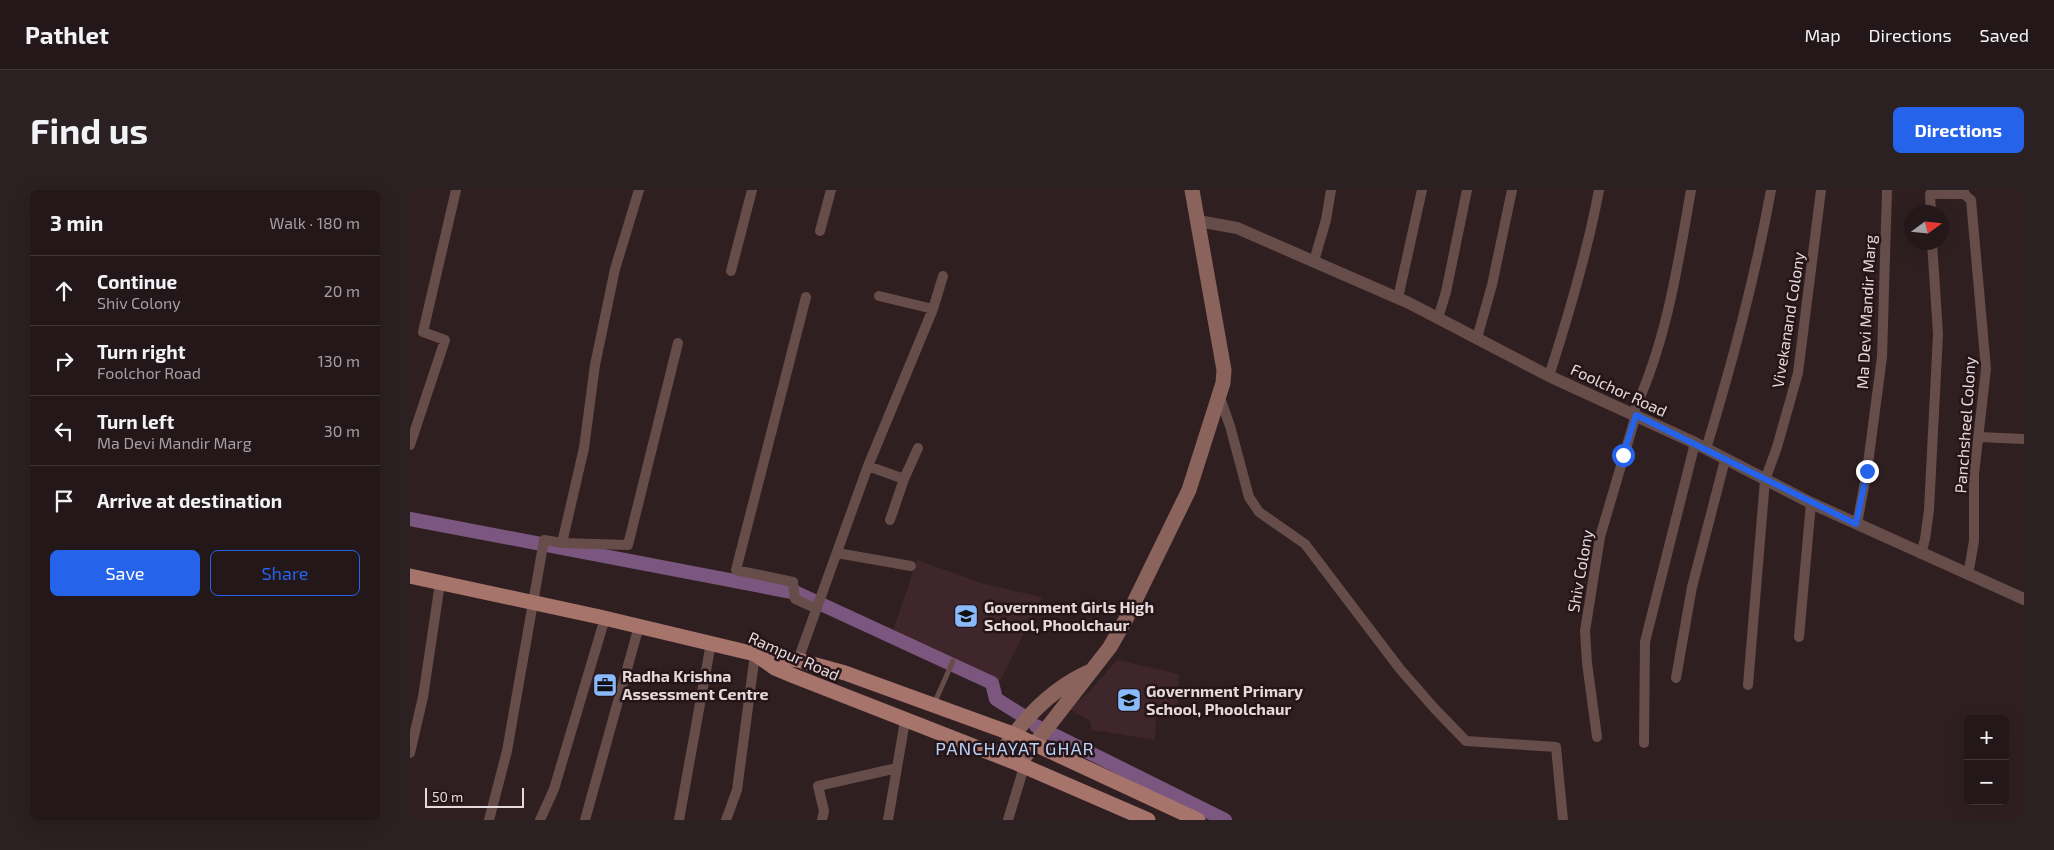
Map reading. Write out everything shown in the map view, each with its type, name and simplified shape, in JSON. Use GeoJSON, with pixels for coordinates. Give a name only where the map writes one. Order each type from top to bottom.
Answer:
{"type":"FeatureCollection","features":[{"type":"Feature","properties":{"kind":"main road"},"geometry":{"type":"LineString","coordinates":[[1021,766],[1110,647],[1126,619],[1189,490],[1218,394],[1224,370],[1192,190]]}},
{"type":"Feature","properties":{"kind":"main road","name":"Rampur Road"},"geometry":{"type":"LineString","coordinates":[[410,576],[605,618],[755,654],[775,668],[905,721],[998,756],[1148,820]]}},
{"type":"Feature","properties":{"kind":"main road"},"geometry":{"type":"LineString","coordinates":[[755,654],[798,660],[845,673],[1013,734],[1198,820]]}},
{"type":"Feature","properties":{"kind":"main road"},"geometry":{"type":"LineString","coordinates":[[998,756],[1013,734],[1035,710],[1071,679],[1091,671]]}},
{"type":"Feature","properties":{"kind":"street"},"geometry":{"type":"LineString","coordinates":[[410,445],[445,340],[423,332],[456,190]]}},
{"type":"Feature","properties":{"kind":"street"},"geometry":{"type":"LineString","coordinates":[[562,542],[584,448],[595,366],[615,269],[638,190]]}},
{"type":"Feature","properties":{"kind":"street"},"geometry":{"type":"LineString","coordinates":[[731,271],[752,190]]}},
{"type":"Feature","properties":{"kind":"street"},"geometry":{"type":"LineString","coordinates":[[820,231],[831,190]]}},
{"type":"Feature","properties":{"kind":"street"},"geometry":{"type":"LineString","coordinates":[[1314,261],[1326,220],[1331,190]]}},
{"type":"Feature","properties":{"kind":"street"},"geometry":{"type":"LineString","coordinates":[[1398,298],[1422,190]]}},
{"type":"Feature","properties":{"kind":"street"},"geometry":{"type":"LineString","coordinates":[[1438,318],[1446,292],[1467,190]]}},
{"type":"Feature","properties":{"kind":"street"},"geometry":{"type":"LineString","coordinates":[[1477,338],[1492,285],[1512,190]]}},
{"type":"Feature","properties":{"kind":"street"},"geometry":{"type":"LineString","coordinates":[[1549,376],[1592,231],[1599,190]]}},
{"type":"Feature","properties":{"kind":"street","name":"Shiv Colony"},"geometry":{"type":"LineString","coordinates":[[1597,737],[1587,663],[1585,631],[1600,537],[1634,414],[1658,349],[1680,257],[1691,190]]}},
{"type":"Feature","properties":{"kind":"street"},"geometry":{"type":"LineString","coordinates":[[1644,743],[1645,642],[1700,446],[1728,376],[1759,258],[1771,190]]}},
{"type":"Feature","properties":{"kind":"street","name":"Vivekanand Colony"},"geometry":{"type":"LineString","coordinates":[[1748,685],[1765,480],[1777,447],[1798,372],[1821,190]]}},
{"type":"Feature","properties":{"kind":"street","name":"Ma Devi Mandir Marg"},"geometry":{"type":"LineString","coordinates":[[1856,524],[1867,471],[1882,357],[1887,190]]}},
{"type":"Feature","properties":{"kind":"street"},"geometry":{"type":"LineString","coordinates":[[1931,205],[1930,194],[1964,192]]}},
{"type":"Feature","properties":{"kind":"street","name":"Panchsheel Colony"},"geometry":{"type":"LineString","coordinates":[[1964,192],[1971,200],[1986,369],[1974,474],[1974,541],[1968,575]]}},
{"type":"Feature","properties":{"kind":"street","name":"Foolchor Road"},"geometry":{"type":"LineString","coordinates":[[1198,221],[1237,228],[1398,298],[1549,376],[1634,414],[1811,503],[2024,599]]}},
{"type":"Feature","properties":{"kind":"street"},"geometry":{"type":"LineString","coordinates":[[1921,554],[1929,510],[1938,334],[1933,250]]}},
{"type":"Feature","properties":{"kind":"street"},"geometry":{"type":"LineString","coordinates":[[798,660],[815,608],[868,466],[933,309],[943,276]]}},
{"type":"Feature","properties":{"kind":"street"},"geometry":{"type":"LineString","coordinates":[[880,296],[933,309]]}},
{"type":"Feature","properties":{"kind":"street"},"geometry":{"type":"LineString","coordinates":[[806,297],[736,570],[793,582],[795,599],[815,608]]}},
{"type":"Feature","properties":{"kind":"street"},"geometry":{"type":"LineString","coordinates":[[489,820],[507,751],[544,540],[628,545],[678,343]]}},
{"type":"Feature","properties":{"kind":"street"},"geometry":{"type":"LineString","coordinates":[[1218,394],[1230,426],[1249,497],[1259,512],[1305,544],[1400,669],[1435,710],[1466,741],[1556,747],[1563,820]]}},
{"type":"Feature","properties":{"kind":"street"},"geometry":{"type":"LineString","coordinates":[[1979,437],[2024,438]]}},
{"type":"Feature","properties":{"kind":"street"},"geometry":{"type":"LineString","coordinates":[[890,520],[904,479],[918,448]]}},
{"type":"Feature","properties":{"kind":"street"},"geometry":{"type":"LineString","coordinates":[[1676,678],[1692,587],[1725,460]]}},
{"type":"Feature","properties":{"kind":"street"},"geometry":{"type":"LineString","coordinates":[[868,466],[904,479]]}},
{"type":"Feature","properties":{"kind":"street"},"geometry":{"type":"LineString","coordinates":[[1799,637],[1811,503]]}},
{"type":"Feature","properties":{"kind":"street"},"geometry":{"type":"LineString","coordinates":[[837,552],[911,566]]}},
{"type":"Feature","properties":{"kind":"street"},"geometry":{"type":"LineString","coordinates":[[410,754],[423,697],[440,583]]}},
{"type":"Feature","properties":{"kind":"street"},"geometry":{"type":"LineString","coordinates":[[540,820],[554,789],[605,618]]}},
{"type":"Feature","properties":{"kind":"street"},"geometry":{"type":"LineString","coordinates":[[585,820],[639,626]]}},
{"type":"Feature","properties":{"kind":"street"},"geometry":{"type":"LineString","coordinates":[[679,820],[711,643]]}},
{"type":"Feature","properties":{"kind":"street"},"geometry":{"type":"LineString","coordinates":[[726,820],[736,790],[755,654]]}},
{"type":"Feature","properties":{"kind":"street"},"geometry":{"type":"LineString","coordinates":[[888,820],[905,721]]}},
{"type":"Feature","properties":{"kind":"street"},"geometry":{"type":"LineString","coordinates":[[1008,820],[1021,766]]}},
{"type":"Feature","properties":{"kind":"street"},"geometry":{"type":"LineString","coordinates":[[822,820],[824,811],[818,786],[897,768]]}},
{"type":"Feature","properties":{"kind":"lane"},"geometry":{"type":"LineString","coordinates":[[933,706],[953,661]]}},
{"type":"Feature","properties":{"kind":"shaded area","name":"Government Girls High School, Phoolchaur"},"geometry":{"type":"Polygon","coordinates":[[[917,560],[984,584],[1042,597],[1000,681],[892,634],[917,560]]]}},
{"type":"Feature","properties":{"kind":"shaded area","name":"Government Primary School, Phoolchaur"},"geometry":{"type":"Polygon","coordinates":[[[1117,660],[1179,674],[1177,717],[1156,714],[1155,740],[1092,730],[1090,721],[1069,709],[1090,691],[1117,660]]]}},
{"type":"Feature","properties":{"kind":"waterway"},"geometry":{"type":"LineString","coordinates":[[410,519],[797,593],[992,683],[996,699],[1023,716]]}},
{"type":"Feature","properties":{"kind":"waterway"},"geometry":{"type":"LineString","coordinates":[[1036,726],[1225,820]]}},
{"type":"Feature","properties":{"kind":"place","name":"Government Girls High School, Phoolchaur"},"geometry":{"type":"Point","coordinates":[966,616]}},
{"type":"Feature","properties":{"kind":"place","name":"Radha Krishna Assessment Centre"},"geometry":{"type":"Point","coordinates":[605,685]}},
{"type":"Feature","properties":{"kind":"place","name":"Government Primary School, Phoolchaur"},"geometry":{"type":"Point","coordinates":[1129,700]}},
{"type":"Feature","properties":{"kind":"district","name":"PANCHAYAT GHAR"},"geometry":{"type":"Point","coordinates":[1015,749]}},
{"type":"Feature","properties":{"kind":"route"},"geometry":{"type":"LineString","coordinates":[[1623,455],[1636,415],[1856,524],[1867,471]]}}]}
